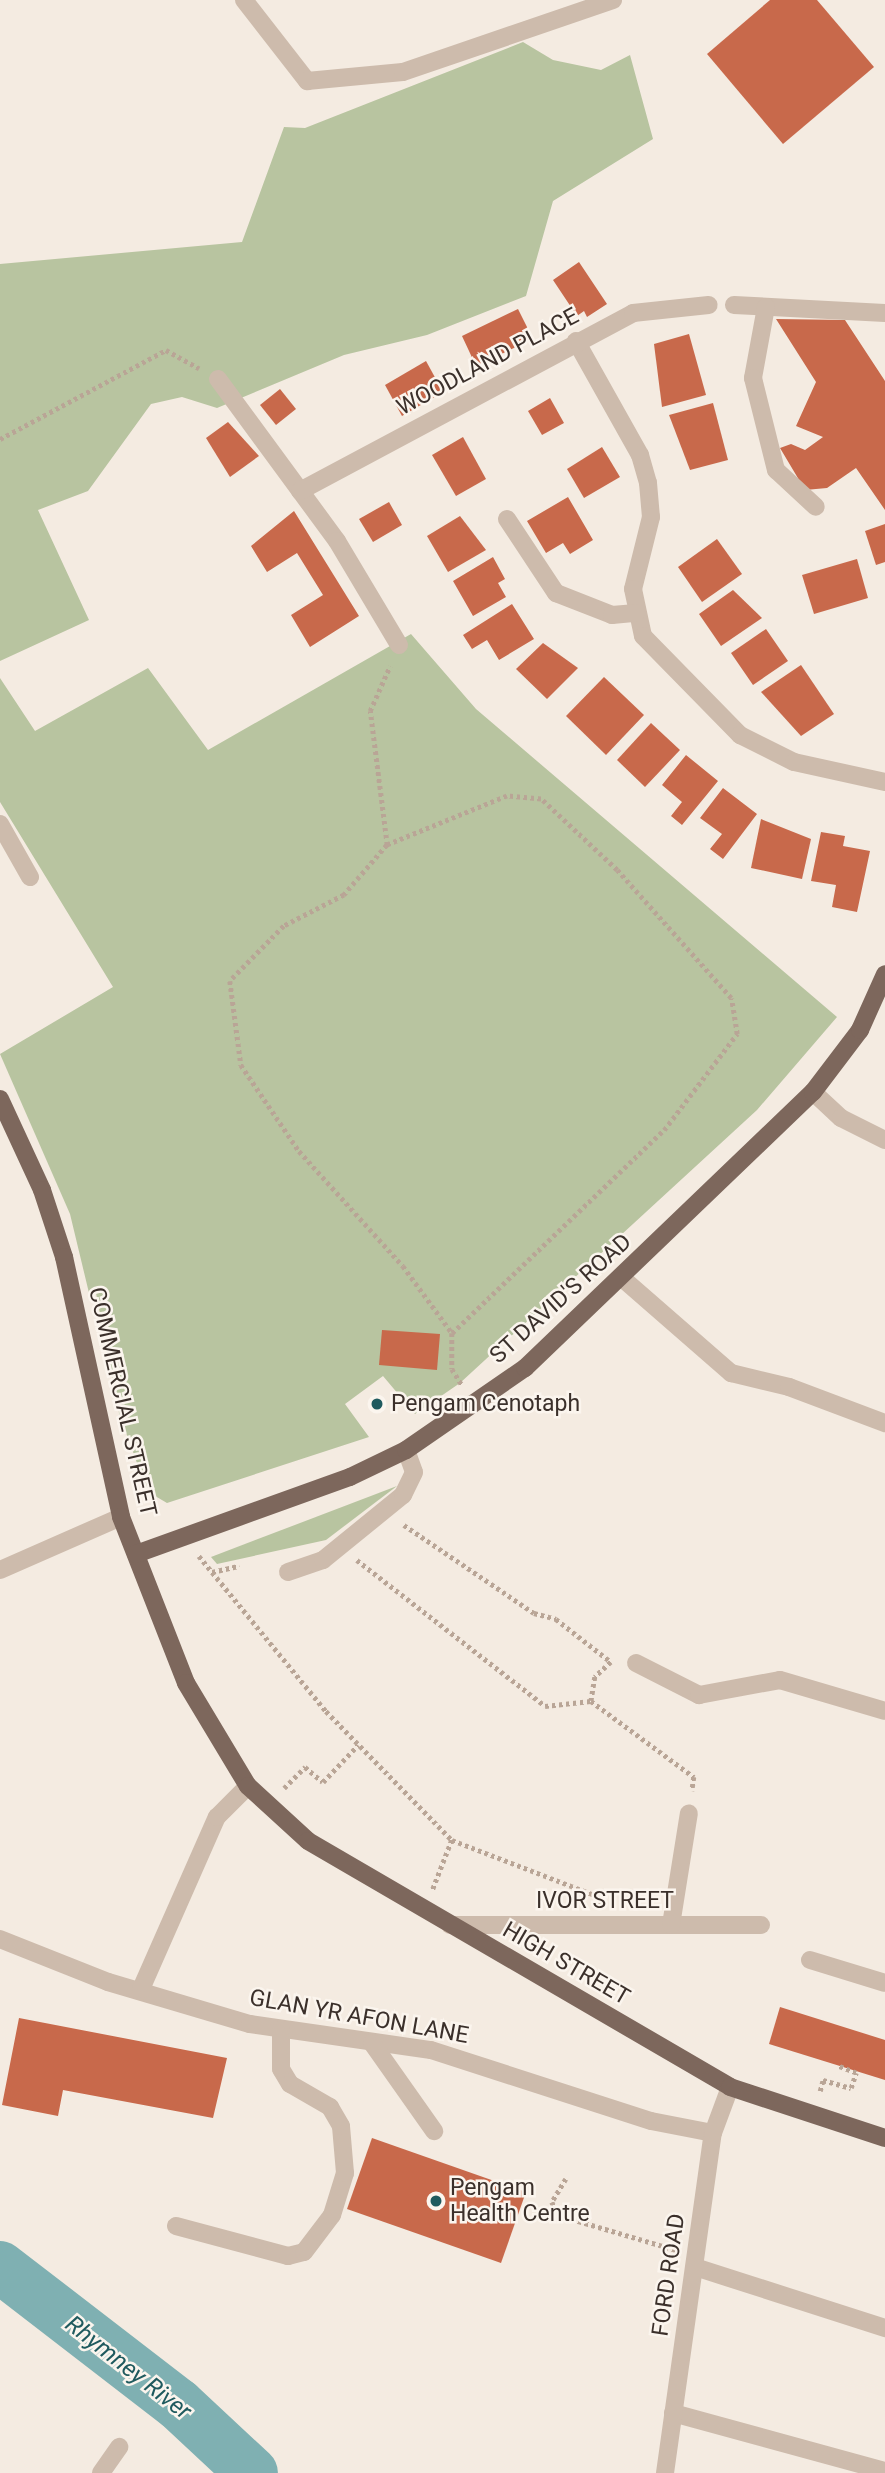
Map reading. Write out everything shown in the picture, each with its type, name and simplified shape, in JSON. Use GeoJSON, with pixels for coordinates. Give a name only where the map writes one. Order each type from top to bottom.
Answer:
{"type":"FeatureCollection","features":[{"type":"Feature","properties":{"kind":"main road","name":"ST DAVID'S ROAD"},"geometry":{"type":"LineString","coordinates":[[136,1554],[350,1477],[406,1450],[525,1367],[622,1278],[813,1092],[860,1030],[885,974]]}},
{"type":"Feature","properties":{"kind":"main road","name":"COMMERCIAL STREET"},"geometry":{"type":"LineString","coordinates":[[0,1098],[42,1190],[64,1257],[121,1517],[186,1683],[248,1786]]}},
{"type":"Feature","properties":{"kind":"main road","name":"HIGH STREET"},"geometry":{"type":"LineString","coordinates":[[248,1786],[266,1806],[308,1841],[730,2087],[885,2137]]}},
{"type":"Feature","properties":{"kind":"street"},"geometry":{"type":"LineString","coordinates":[[244,0],[307,81],[403,72],[613,0]]}},
{"type":"Feature","properties":{"kind":"street","name":"WOODLAND PLACE"},"geometry":{"type":"LineString","coordinates":[[300,491],[576,341],[634,313],[709,305]]}},
{"type":"Feature","properties":{"kind":"street"},"geometry":{"type":"LineString","coordinates":[[734,305],[883,316]]}},
{"type":"Feature","properties":{"kind":"street"},"geometry":{"type":"LineString","coordinates":[[766,307],[753,378],[776,470],[816,507]]}},
{"type":"Feature","properties":{"kind":"street"},"geometry":{"type":"LineString","coordinates":[[576,341],[640,455],[648,483],[651,517],[635,570],[636,613],[642,636],[659,658],[740,736],[794,762],[885,782]]}},
{"type":"Feature","properties":{"kind":"street"},"geometry":{"type":"LineString","coordinates":[[218,379],[300,491],[399,645]]}},
{"type":"Feature","properties":{"kind":"street"},"geometry":{"type":"LineString","coordinates":[[507,519],[556,593],[612,615],[636,613]]}},
{"type":"Feature","properties":{"kind":"street"},"geometry":{"type":"LineString","coordinates":[[0,824],[30,877]]}},
{"type":"Feature","properties":{"kind":"street"},"geometry":{"type":"LineString","coordinates":[[813,1092],[841,1118],[885,1140]]}},
{"type":"Feature","properties":{"kind":"street"},"geometry":{"type":"LineString","coordinates":[[622,1278],[731,1373],[789,1387],[885,1423]]}},
{"type":"Feature","properties":{"kind":"street"},"geometry":{"type":"LineString","coordinates":[[288,1572],[323,1560],[403,1495],[414,1472],[406,1450]]}},
{"type":"Feature","properties":{"kind":"street"},"geometry":{"type":"LineString","coordinates":[[0,1570],[121,1517]]}},
{"type":"Feature","properties":{"kind":"street"},"geometry":{"type":"LineString","coordinates":[[636,1663],[699,1696],[780,1680],[885,1711]]}},
{"type":"Feature","properties":{"kind":"street"},"geometry":{"type":"LineString","coordinates":[[141,1989],[217,1817],[248,1786]]}},
{"type":"Feature","properties":{"kind":"street"},"geometry":{"type":"LineString","coordinates":[[671,1925],[690,1813]]}},
{"type":"Feature","properties":{"kind":"street","name":"IVOR STREET"},"geometry":{"type":"LineString","coordinates":[[450,1925],[761,1925]]}},
{"type":"Feature","properties":{"kind":"street","name":"GLAN YR AFON LANE"},"geometry":{"type":"LineString","coordinates":[[0,1939],[141,1989],[281,2029],[432,2050],[651,2121],[713,2133]]}},
{"type":"Feature","properties":{"kind":"street"},"geometry":{"type":"LineString","coordinates":[[810,1960],[883,1982]]}},
{"type":"Feature","properties":{"kind":"street"},"geometry":{"type":"LineString","coordinates":[[176,2226],[288,2256],[304,2252],[332,2216],[345,2173],[341,2126],[330,2107],[290,2084],[281,2069],[281,2029]]}},
{"type":"Feature","properties":{"kind":"street"},"geometry":{"type":"LineString","coordinates":[[372,2043],[434,2131]]}},
{"type":"Feature","properties":{"kind":"street","name":"FORD ROAD"},"geometry":{"type":"LineString","coordinates":[[665,2473],[713,2133],[730,2087]]}},
{"type":"Feature","properties":{"kind":"street"},"geometry":{"type":"LineString","coordinates":[[696,2262],[885,2328]]}},
{"type":"Feature","properties":{"kind":"street"},"geometry":{"type":"LineString","coordinates":[[673,2413],[885,2471]]}},
{"type":"Feature","properties":{"kind":"street"},"geometry":{"type":"LineString","coordinates":[[101,2473],[120,2447]]}},
{"type":"Feature","properties":{"kind":"path"},"geometry":{"type":"LineString","coordinates":[[0,439],[166,350],[218,379]]}},
{"type":"Feature","properties":{"kind":"path"},"geometry":{"type":"LineString","coordinates":[[387,845],[370,711],[399,645]]}},
{"type":"Feature","properties":{"kind":"path"},"geometry":{"type":"LineString","coordinates":[[452,1333],[664,1130],[737,1034],[731,998],[617,870],[541,799],[507,796],[387,845],[344,895],[284,926],[230,981],[241,1065],[299,1151],[404,1266],[452,1333],[452,1369],[465,1391]]}},
{"type":"Feature","properties":{"kind":"path"},"geometry":{"type":"LineString","coordinates":[[398,1520],[611,1661],[595,1677],[591,1700]]}},
{"type":"Feature","properties":{"kind":"path"},"geometry":{"type":"LineString","coordinates":[[199,1556],[358,1745],[452,1840],[597,1896],[608,1925]]}},
{"type":"Feature","properties":{"kind":"path"},"geometry":{"type":"LineString","coordinates":[[357,1560],[545,1706],[591,1700],[694,1777],[690,1813]]}},
{"type":"Feature","properties":{"kind":"path"},"geometry":{"type":"LineString","coordinates":[[212,1572],[239,1566]]}},
{"type":"Feature","properties":{"kind":"path"},"geometry":{"type":"LineString","coordinates":[[266,1806],[305,1767],[323,1782],[358,1745]]}},
{"type":"Feature","properties":{"kind":"path"},"geometry":{"type":"LineString","coordinates":[[424,1910],[452,1840]]}},
{"type":"Feature","properties":{"kind":"path"},"geometry":{"type":"LineString","coordinates":[[820,2091],[823,2080],[851,2088],[856,2073],[838,2066]]}},
{"type":"Feature","properties":{"kind":"path"},"geometry":{"type":"LineString","coordinates":[[566,2179],[552,2202],[558,2215],[696,2262]]}},
{"type":"Feature","properties":{"kind":"green space"},"geometry":{"type":"Polygon","coordinates":[[[523,42],[553,60],[601,70],[630,55],[653,139],[553,201],[526,296],[427,335],[344,355],[217,408],[182,397],[151,404],[88,491],[38,510],[89,620],[0,661],[0,264],[242,242],[284,127],[305,128],[523,42]]]}},
{"type":"Feature","properties":{"kind":"green space"},"geometry":{"type":"Polygon","coordinates":[[[411,634],[476,709],[837,1017],[757,1110],[460,1383],[415,1414],[383,1376],[345,1404],[369,1437],[167,1503],[150,1493],[142,1477],[119,1413],[96,1293],[89,1293],[70,1214],[0,1054],[113,987],[0,802],[0,678],[35,731],[148,668],[208,750],[411,634]]]}},
{"type":"Feature","properties":{"kind":"green space"},"geometry":{"type":"Polygon","coordinates":[[[397,1486],[326,1540],[217,1564],[211,1557],[397,1486]]]}},
{"type":"Feature","properties":{"kind":"building"},"geometry":{"type":"Polygon","coordinates":[[[770,0],[817,0],[874,67],[783,144],[707,54],[770,0]]]}},
{"type":"Feature","properties":{"kind":"building"},"geometry":{"type":"Polygon","coordinates":[[[579,262],[607,304],[587,317],[584,311],[577,316],[553,280],[579,262]]]}},
{"type":"Feature","properties":{"kind":"building"},"geometry":{"type":"Polygon","coordinates":[[[518,309],[533,339],[476,366],[462,336],[518,309]]]}},
{"type":"Feature","properties":{"kind":"building"},"geometry":{"type":"Polygon","coordinates":[[[776,319],[845,320],[885,381],[885,510],[856,468],[827,488],[805,490],[780,448],[791,444],[805,450],[823,437],[796,426],[816,382],[776,319]]]}},
{"type":"Feature","properties":{"kind":"building"},"geometry":{"type":"Polygon","coordinates":[[[689,334],[706,395],[662,407],[654,344],[689,334]]]}},
{"type":"Feature","properties":{"kind":"building"},"geometry":{"type":"Polygon","coordinates":[[[426,361],[443,392],[402,416],[385,385],[426,361]]]}},
{"type":"Feature","properties":{"kind":"building"},"geometry":{"type":"Polygon","coordinates":[[[280,389],[296,409],[276,425],[260,405],[280,389]]]}},
{"type":"Feature","properties":{"kind":"building"},"geometry":{"type":"Polygon","coordinates":[[[550,398],[564,423],[542,435],[528,411],[550,398]]]}},
{"type":"Feature","properties":{"kind":"building"},"geometry":{"type":"Polygon","coordinates":[[[713,403],[728,460],[690,470],[669,415],[713,403]]]}},
{"type":"Feature","properties":{"kind":"building"},"geometry":{"type":"Polygon","coordinates":[[[228,422],[259,456],[230,477],[206,438],[228,422]]]}},
{"type":"Feature","properties":{"kind":"building"},"geometry":{"type":"Polygon","coordinates":[[[463,437],[486,479],[456,496],[432,455],[463,437]]]}},
{"type":"Feature","properties":{"kind":"building"},"geometry":{"type":"Polygon","coordinates":[[[602,447],[620,477],[584,498],[567,469],[602,447]]]}},
{"type":"Feature","properties":{"kind":"building"},"geometry":{"type":"Polygon","coordinates":[[[568,497],[593,540],[570,554],[563,543],[546,553],[527,521],[568,497]]]}},
{"type":"Feature","properties":{"kind":"building"},"geometry":{"type":"Polygon","coordinates":[[[389,502],[402,525],[373,542],[359,519],[389,502]]]}},
{"type":"Feature","properties":{"kind":"building"},"geometry":{"type":"Polygon","coordinates":[[[294,511],[359,616],[310,647],[291,615],[323,595],[297,553],[267,572],[251,546],[294,511]]]}},
{"type":"Feature","properties":{"kind":"building"},"geometry":{"type":"Polygon","coordinates":[[[460,516],[486,550],[448,572],[427,536],[460,516]]]}},
{"type":"Feature","properties":{"kind":"building"},"geometry":{"type":"Polygon","coordinates":[[[885,524],[885,562],[876,565],[865,531],[885,524]]]}},
{"type":"Feature","properties":{"kind":"building"},"geometry":{"type":"Polygon","coordinates":[[[717,539],[742,574],[702,602],[678,567],[717,539]]]}},
{"type":"Feature","properties":{"kind":"building"},"geometry":{"type":"Polygon","coordinates":[[[493,557],[505,579],[498,583],[506,597],[473,616],[453,581],[493,557]]]}},
{"type":"Feature","properties":{"kind":"building"},"geometry":{"type":"Polygon","coordinates":[[[857,559],[868,598],[814,614],[802,575],[857,559]]]}},
{"type":"Feature","properties":{"kind":"building"},"geometry":{"type":"Polygon","coordinates":[[[733,590],[762,618],[721,646],[699,614],[733,590]]]}},
{"type":"Feature","properties":{"kind":"building"},"geometry":{"type":"Polygon","coordinates":[[[512,604],[534,639],[499,660],[487,640],[472,649],[463,635],[512,604]]]}},
{"type":"Feature","properties":{"kind":"building"},"geometry":{"type":"Polygon","coordinates":[[[766,629],[788,661],[753,685],[731,653],[766,629]]]}},
{"type":"Feature","properties":{"kind":"building"},"geometry":{"type":"Polygon","coordinates":[[[543,643],[578,668],[547,699],[516,669],[543,643]]]}},
{"type":"Feature","properties":{"kind":"building"},"geometry":{"type":"Polygon","coordinates":[[[801,665],[834,714],[801,736],[761,692],[801,665]]]}},
{"type":"Feature","properties":{"kind":"building"},"geometry":{"type":"Polygon","coordinates":[[[604,677],[644,715],[606,755],[566,716],[604,677]]]}},
{"type":"Feature","properties":{"kind":"building"},"geometry":{"type":"Polygon","coordinates":[[[651,723],[680,750],[645,787],[617,760],[651,723]]]}},
{"type":"Feature","properties":{"kind":"building"},"geometry":{"type":"Polygon","coordinates":[[[686,755],[718,781],[682,825],[671,816],[682,802],[662,785],[686,755]]]}},
{"type":"Feature","properties":{"kind":"building"},"geometry":{"type":"Polygon","coordinates":[[[723,788],[757,814],[723,859],[710,849],[722,834],[700,818],[723,788]]]}},
{"type":"Feature","properties":{"kind":"building"},"geometry":{"type":"Polygon","coordinates":[[[761,819],[811,839],[802,879],[751,868],[761,819]]]}},
{"type":"Feature","properties":{"kind":"building"},"geometry":{"type":"Polygon","coordinates":[[[821,832],[845,836],[843,846],[870,851],[857,912],[832,907],[836,885],[811,881],[821,832]]]}},
{"type":"Feature","properties":{"kind":"building"},"geometry":{"type":"Polygon","coordinates":[[[382,1330],[440,1334],[437,1370],[379,1365],[382,1330]]]}},
{"type":"Feature","properties":{"kind":"building"},"geometry":{"type":"Polygon","coordinates":[[[780,2007],[885,2040],[885,2080],[769,2044],[780,2007]]]}},
{"type":"Feature","properties":{"kind":"building"},"geometry":{"type":"Polygon","coordinates":[[[19,2018],[227,2058],[213,2118],[63,2090],[58,2116],[2,2105],[19,2018]]]}},
{"type":"Feature","properties":{"kind":"building","name":"Pengam Health Centre"},"geometry":{"type":"Polygon","coordinates":[[[372,2138],[526,2192],[501,2263],[347,2209],[372,2138]]]}},
{"type":"Feature","properties":{"kind":"waterway","name":"Rhymney River"},"geometry":{"type":"LineString","coordinates":[[0,2267],[178,2404],[252,2473]]}},
{"type":"Feature","properties":{"kind":"place","name":"Pengam Cenotaph"},"geometry":{"type":"Point","coordinates":[377,1404]}},
{"type":"Feature","properties":{"kind":"place","name":"Pengam Health Centre"},"geometry":{"type":"Point","coordinates":[436,2201]}}]}
